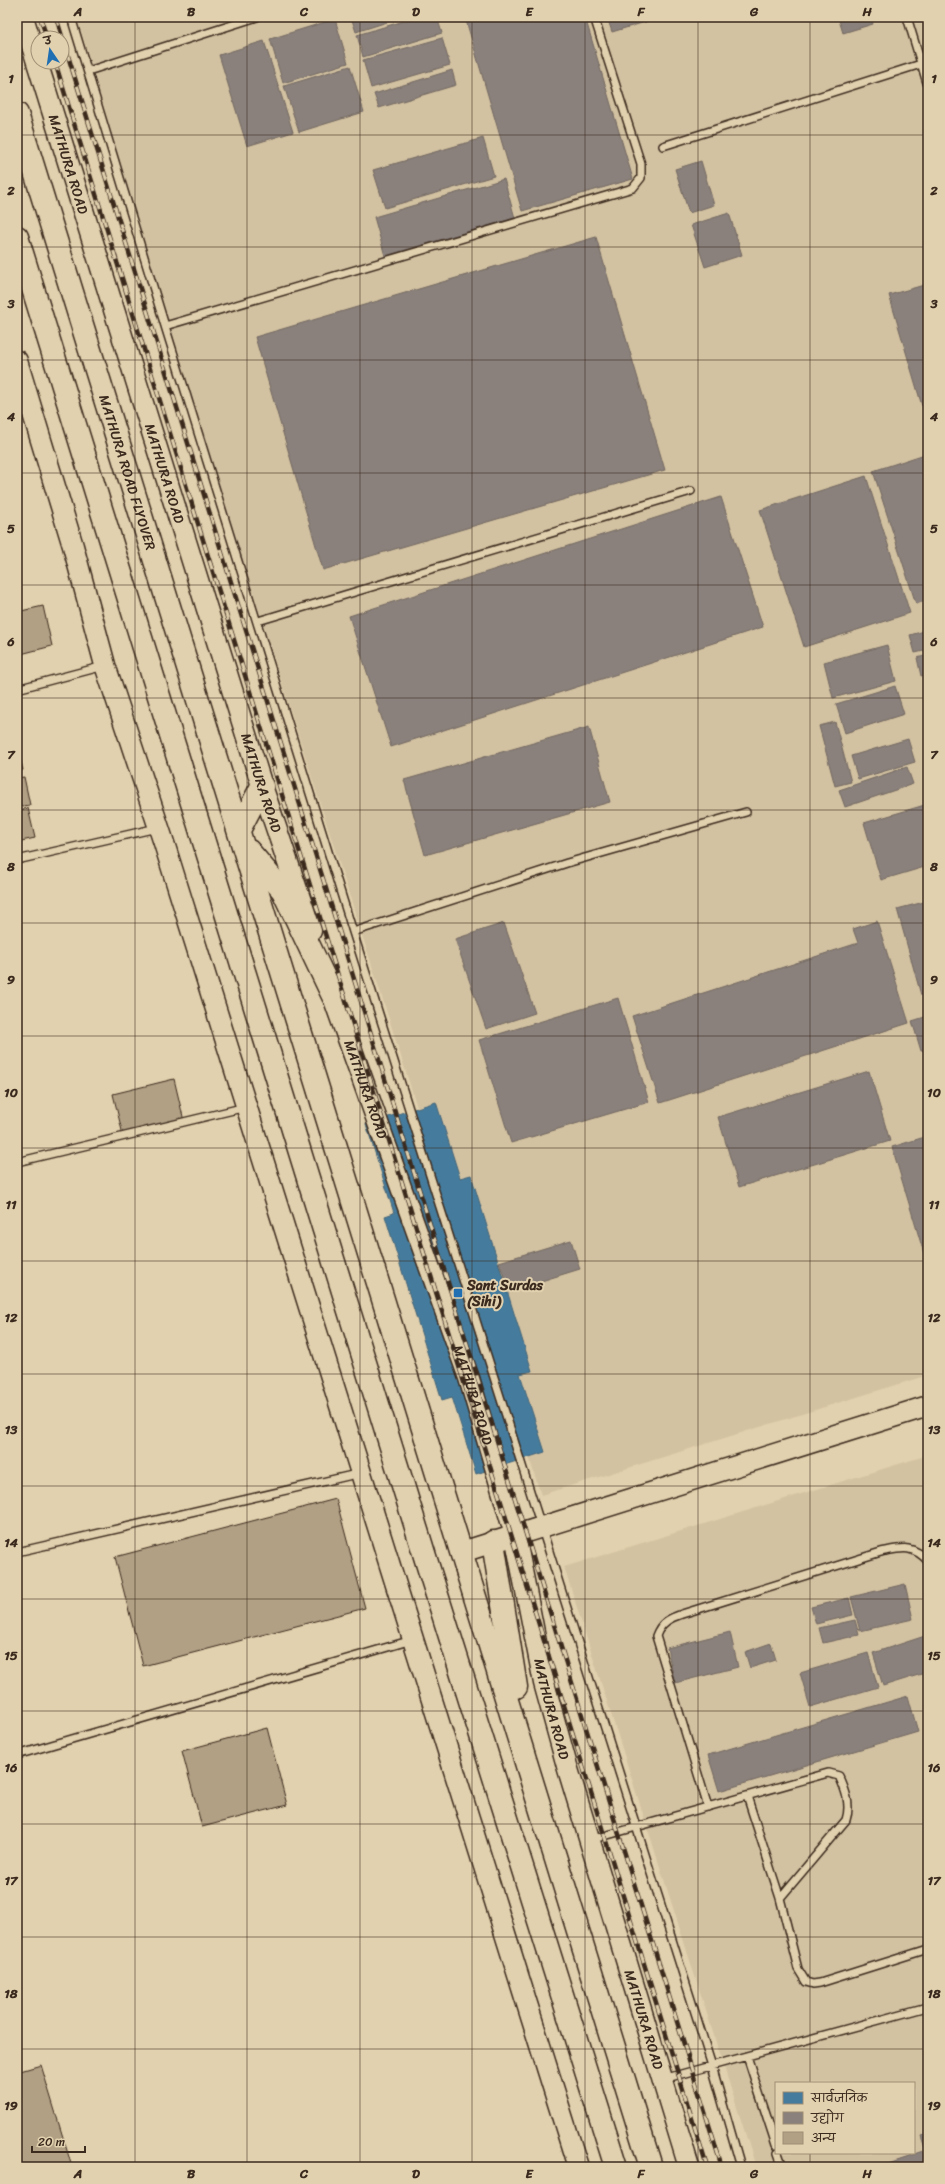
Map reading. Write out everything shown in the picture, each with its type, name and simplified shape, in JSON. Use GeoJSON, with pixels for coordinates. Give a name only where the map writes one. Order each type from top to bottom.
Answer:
{"type":"FeatureCollection","features":[{"type":"Feature","properties":{"kind":"highway","name":"MATHURA ROAD FLYOVER"},"geometry":{"type":"LineString","coordinates":[[17,114],[241,837]]}},
{"type":"Feature","properties":{"kind":"highway"},"geometry":{"type":"LineString","coordinates":[[17,237],[616,2167]]}},
{"type":"Feature","properties":{"kind":"highway"},"geometry":{"type":"LineString","coordinates":[[262,786],[241,837],[651,2167]]}},
{"type":"Feature","properties":{"kind":"highway"},"geometry":{"type":"LineString","coordinates":[[241,837],[284,891],[332,996]]}},
{"type":"Feature","properties":{"kind":"highway"},"geometry":{"type":"LineString","coordinates":[[493,1542],[528,1767]]}},
{"type":"Feature","properties":{"kind":"main road","name":"MATHURA ROAD"},"geometry":{"type":"LineString","coordinates":[[24,17],[262,786],[332,996],[469,1378],[515,1535],[544,1683],[566,1766],[590,1840],[689,2167]]}},
{"type":"Feature","properties":{"kind":"main road"},"geometry":{"type":"LineString","coordinates":[[17,361],[73,546],[106,665],[159,827],[578,2167]]}},
{"type":"Feature","properties":{"kind":"main road"},"geometry":{"type":"LineString","coordinates":[[462,1552],[928,1406]]}},
{"type":"Feature","properties":{"kind":"lane"},"geometry":{"type":"LineString","coordinates":[[71,17],[353,932],[712,2066],[741,2167]]}},
{"type":"Feature","properties":{"kind":"lane"},"geometry":{"type":"LineString","coordinates":[[88,71],[257,17]]}},
{"type":"Feature","properties":{"kind":"lane"},"geometry":{"type":"LineString","coordinates":[[165,326],[633,188],[641,178],[641,164],[594,17]]}},
{"type":"Feature","properties":{"kind":"lane"},"geometry":{"type":"LineString","coordinates":[[907,17],[928,86]]}},
{"type":"Feature","properties":{"kind":"lane"},"geometry":{"type":"LineString","coordinates":[[663,146],[921,64]]}},
{"type":"Feature","properties":{"kind":"lane"},"geometry":{"type":"LineString","coordinates":[[258,621],[691,491]]}},
{"type":"Feature","properties":{"kind":"lane"},"geometry":{"type":"LineString","coordinates":[[17,689],[106,665]]}},
{"type":"Feature","properties":{"kind":"lane"},"geometry":{"type":"LineString","coordinates":[[353,932],[567,863],[746,812]]}},
{"type":"Feature","properties":{"kind":"lane"},"geometry":{"type":"LineString","coordinates":[[17,860],[159,827]]}},
{"type":"Feature","properties":{"kind":"lane"},"geometry":{"type":"LineString","coordinates":[[17,1162],[246,1107]]}},
{"type":"Feature","properties":{"kind":"lane"},"geometry":{"type":"LineString","coordinates":[[17,1552],[361,1473]]}},
{"type":"Feature","properties":{"kind":"lane"},"geometry":{"type":"LineString","coordinates":[[708,1807],[656,1636],[658,1628],[668,1619],[682,1614],[881,1552],[909,1548],[919,1551],[928,1561]]}},
{"type":"Feature","properties":{"kind":"lane"},"geometry":{"type":"LineString","coordinates":[[17,1755],[413,1640]]}},
{"type":"Feature","properties":{"kind":"lane"},"geometry":{"type":"LineString","coordinates":[[590,1840],[832,1773],[839,1776],[848,1800],[848,1814],[843,1827],[780,1898]]}},
{"type":"Feature","properties":{"kind":"lane"},"geometry":{"type":"LineString","coordinates":[[747,1796],[780,1898],[798,1969],[806,1982],[820,1983],[928,1949]]}},
{"type":"Feature","properties":{"kind":"lane"},"geometry":{"type":"LineString","coordinates":[[662,2080],[927,2007]]}},
{"type":"Feature","properties":{"kind":"lane"},"geometry":{"type":"LineString","coordinates":[[747,2056],[775,2142]]}},
{"type":"Feature","properties":{"kind":"lane"},"geometry":{"type":"LineString","coordinates":[[778,2154],[783,2167]]}},
{"type":"Feature","properties":{"kind":"shaded area"},"geometry":{"type":"Polygon","coordinates":[[[77,17],[928,17],[928,1375],[541,1495],[167,324],[77,17]]]}},
{"type":"Feature","properties":{"kind":"shaded area"},"geometry":{"type":"Polygon","coordinates":[[[928,1455],[928,2167],[756,2167],[564,1567],[928,1455]]]}},
{"type":"Feature","properties":{"kind":"building: सार्वजनिक","name":"Sant Surdas (Sihi)"},"geometry":{"type":"Polygon","coordinates":[[[436,1102],[460,1178],[471,1175],[532,1371],[520,1374],[545,1452],[476,1474],[452,1397],[442,1400],[385,1216],[394,1213],[366,1124],[436,1102]]]}},
{"type":"Feature","properties":{"kind":"building: उद्योग"},"geometry":{"type":"Polygon","coordinates":[[[351,17],[403,17],[356,32],[351,17]]]}},
{"type":"Feature","properties":{"kind":"building: उद्योग"},"geometry":{"type":"Polygon","coordinates":[[[417,17],[437,17],[442,33],[363,57],[357,35],[417,17]]]}},
{"type":"Feature","properties":{"kind":"building: उद्योग"},"geometry":{"type":"Polygon","coordinates":[[[465,17],[585,17],[633,179],[522,211],[465,17]]]}},
{"type":"Feature","properties":{"kind":"building: उद्योग"},"geometry":{"type":"Polygon","coordinates":[[[607,17],[662,17],[612,32],[607,17]]]}},
{"type":"Feature","properties":{"kind":"building: उद्योग"},"geometry":{"type":"Polygon","coordinates":[[[838,17],[871,17],[873,24],[843,33],[838,17]]]}},
{"type":"Feature","properties":{"kind":"building: उद्योग"},"geometry":{"type":"Polygon","coordinates":[[[335,19],[348,63],[283,83],[270,39],[335,19]]]}},
{"type":"Feature","properties":{"kind":"building: उद्योग"},"geometry":{"type":"Polygon","coordinates":[[[442,38],[450,65],[371,88],[363,60],[442,38]]]}},
{"type":"Feature","properties":{"kind":"building: उद्योग"},"geometry":{"type":"Polygon","coordinates":[[[264,41],[293,132],[247,146],[219,55],[264,41]]]}},
{"type":"Feature","properties":{"kind":"building: उद्योग"},"geometry":{"type":"Polygon","coordinates":[[[350,66],[364,112],[299,132],[284,86],[350,66]]]}},
{"type":"Feature","properties":{"kind":"building: उद्योग"},"geometry":{"type":"Polygon","coordinates":[[[452,70],[456,85],[379,108],[374,94],[452,70]]]}},
{"type":"Feature","properties":{"kind":"building: उद्योग"},"geometry":{"type":"Polygon","coordinates":[[[483,138],[494,176],[385,208],[373,170],[483,138]]]}},
{"type":"Feature","properties":{"kind":"building: उद्योग"},"geometry":{"type":"Polygon","coordinates":[[[701,161],[714,205],[689,213],[675,169],[701,161]]]}},
{"type":"Feature","properties":{"kind":"building: उद्योग"},"geometry":{"type":"Polygon","coordinates":[[[504,179],[515,218],[385,256],[374,217],[504,179]]]}},
{"type":"Feature","properties":{"kind":"building: उद्योग"},"geometry":{"type":"Polygon","coordinates":[[[729,213],[742,255],[705,267],[691,225],[729,213]]]}},
{"type":"Feature","properties":{"kind":"building: उद्योग"},"geometry":{"type":"Polygon","coordinates":[[[596,237],[665,470],[323,570],[255,337],[596,237]]]}},
{"type":"Feature","properties":{"kind":"building: उद्योग"},"geometry":{"type":"Polygon","coordinates":[[[924,285],[928,300],[928,404],[922,406],[889,295],[924,285]]]}},
{"type":"Feature","properties":{"kind":"building: उद्योग"},"geometry":{"type":"Polygon","coordinates":[[[928,453],[928,600],[916,604],[873,471],[928,453]]]}},
{"type":"Feature","properties":{"kind":"building: उद्योग"},"geometry":{"type":"Polygon","coordinates":[[[866,476],[910,613],[804,647],[760,510],[866,476]]]}},
{"type":"Feature","properties":{"kind":"building: उद्योग"},"geometry":{"type":"Polygon","coordinates":[[[721,497],[763,627],[391,747],[349,616],[721,497]]]}},
{"type":"Feature","properties":{"kind":"building: उद्योग"},"geometry":{"type":"Polygon","coordinates":[[[928,630],[928,650],[915,653],[910,635],[928,630]]]}},
{"type":"Feature","properties":{"kind":"building: उद्योग"},"geometry":{"type":"Polygon","coordinates":[[[887,645],[896,681],[833,698],[824,662],[887,645]]]}},
{"type":"Feature","properties":{"kind":"building: उद्योग"},"geometry":{"type":"Polygon","coordinates":[[[928,655],[928,674],[921,676],[917,658],[928,655]]]}},
{"type":"Feature","properties":{"kind":"building: उद्योग"},"geometry":{"type":"Polygon","coordinates":[[[925,681],[928,681],[928,692],[925,681]]]}},
{"type":"Feature","properties":{"kind":"building: उद्योग"},"geometry":{"type":"Polygon","coordinates":[[[895,686],[904,714],[845,733],[836,704],[895,686]]]}},
{"type":"Feature","properties":{"kind":"building: उद्योग"},"geometry":{"type":"Polygon","coordinates":[[[835,722],[851,782],[835,786],[819,726],[835,722]]]}},
{"type":"Feature","properties":{"kind":"building: उद्योग"},"geometry":{"type":"Polygon","coordinates":[[[589,727],[610,802],[425,855],[404,780],[589,727]]]}},
{"type":"Feature","properties":{"kind":"building: उद्योग"},"geometry":{"type":"Polygon","coordinates":[[[908,739],[915,762],[858,779],[851,756],[908,739]]]}},
{"type":"Feature","properties":{"kind":"building: उद्योग"},"geometry":{"type":"Polygon","coordinates":[[[907,767],[913,784],[845,807],[839,790],[907,767]]]}},
{"type":"Feature","properties":{"kind":"building: उद्योग"},"geometry":{"type":"Polygon","coordinates":[[[928,804],[928,866],[881,880],[864,823],[928,804]]]}},
{"type":"Feature","properties":{"kind":"building: उद्योग"},"geometry":{"type":"Polygon","coordinates":[[[928,901],[928,994],[921,995],[897,909],[928,901]]]}},
{"type":"Feature","properties":{"kind":"building: उद्योग"},"geometry":{"type":"Polygon","coordinates":[[[877,921],[909,1023],[660,1103],[632,1016],[858,943],[853,929],[877,921]]]}},
{"type":"Feature","properties":{"kind":"building: उद्योग"},"geometry":{"type":"Polygon","coordinates":[[[504,923],[535,1013],[486,1029],[455,939],[504,923]]]}},
{"type":"Feature","properties":{"kind":"building: उद्योग"},"geometry":{"type":"Polygon","coordinates":[[[618,998],[649,1102],[511,1143],[479,1040],[618,998]]]}},
{"type":"Feature","properties":{"kind":"building: उद्योग"},"geometry":{"type":"Polygon","coordinates":[[[928,1016],[928,1049],[921,1051],[912,1021],[928,1016]]]}},
{"type":"Feature","properties":{"kind":"building: उद्योग"},"geometry":{"type":"Polygon","coordinates":[[[869,1071],[890,1141],[739,1187],[718,1117],[869,1071]]]}},
{"type":"Feature","properties":{"kind":"building: उद्योग"},"geometry":{"type":"Polygon","coordinates":[[[928,1136],[928,1267],[892,1147],[928,1136]]]}},
{"type":"Feature","properties":{"kind":"building: उद्योग"},"geometry":{"type":"Polygon","coordinates":[[[571,1240],[580,1269],[509,1291],[499,1262],[571,1240]]]}},
{"type":"Feature","properties":{"kind":"building: उद्योग"},"geometry":{"type":"Polygon","coordinates":[[[905,1584],[913,1619],[860,1631],[851,1597],[905,1584]]]}},
{"type":"Feature","properties":{"kind":"building: उद्योग"},"geometry":{"type":"Polygon","coordinates":[[[849,1598],[853,1615],[816,1624],[811,1607],[849,1598]]]}},
{"type":"Feature","properties":{"kind":"building: उद्योग"},"geometry":{"type":"Polygon","coordinates":[[[855,1620],[859,1635],[823,1643],[819,1628],[855,1620]]]}},
{"type":"Feature","properties":{"kind":"building: उद्योग"},"geometry":{"type":"Polygon","coordinates":[[[730,1632],[738,1667],[675,1683],[667,1648],[730,1632]]]}},
{"type":"Feature","properties":{"kind":"building: उद्योग"},"geometry":{"type":"Polygon","coordinates":[[[928,1635],[928,1672],[883,1686],[873,1653],[928,1635]]]}},
{"type":"Feature","properties":{"kind":"building: उद्योग"},"geometry":{"type":"Polygon","coordinates":[[[771,1643],[776,1660],[750,1668],[745,1652],[771,1643]]]}},
{"type":"Feature","properties":{"kind":"building: उद्योग"},"geometry":{"type":"Polygon","coordinates":[[[868,1653],[878,1687],[810,1707],[800,1673],[868,1653]]]}},
{"type":"Feature","properties":{"kind":"building: उद्योग"},"geometry":{"type":"Polygon","coordinates":[[[908,1696],[918,1732],[719,1791],[708,1755],[908,1696]]]}},
{"type":"Feature","properties":{"kind":"building: उद्योग"},"geometry":{"type":"Polygon","coordinates":[[[928,2134],[928,2154],[922,2136],[928,2134]]]}},
{"type":"Feature","properties":{"kind":"building: उद्योग"},"geometry":{"type":"Polygon","coordinates":[[[924,2152],[928,2167],[879,2167],[924,2152]]]}},
{"type":"Feature","properties":{"kind":"building: अन्य"},"geometry":{"type":"Polygon","coordinates":[[[43,606],[52,646],[17,655],[17,612],[43,606]]]}},
{"type":"Feature","properties":{"kind":"building: अन्य"},"geometry":{"type":"Polygon","coordinates":[[[17,745],[23,770],[17,772],[17,745]]]}},
{"type":"Feature","properties":{"kind":"building: अन्य"},"geometry":{"type":"Polygon","coordinates":[[[24,777],[30,805],[17,807],[17,778],[24,777]]]}},
{"type":"Feature","properties":{"kind":"building: अन्य"},"geometry":{"type":"Polygon","coordinates":[[[28,808],[35,838],[17,842],[17,811],[28,808]]]}},
{"type":"Feature","properties":{"kind":"building: अन्य"},"geometry":{"type":"Polygon","coordinates":[[[174,1079],[184,1121],[123,1135],[113,1094],[174,1079]]]}},
{"type":"Feature","properties":{"kind":"building: अन्य"},"geometry":{"type":"Polygon","coordinates":[[[336,1499],[365,1608],[143,1666],[115,1557],[336,1499]]]}},
{"type":"Feature","properties":{"kind":"building: अन्य"},"geometry":{"type":"Polygon","coordinates":[[[267,1728],[287,1805],[202,1827],[182,1751],[267,1728]]]}},
{"type":"Feature","properties":{"kind":"building: अन्य"},"geometry":{"type":"Polygon","coordinates":[[[41,2065],[72,2167],[17,2167],[17,2072],[41,2065]]]}},
{"type":"Feature","properties":{"kind":"railway"},"geometry":{"type":"LineString","coordinates":[[40,17],[44,30]]}},
{"type":"Feature","properties":{"kind":"railway"},"geometry":{"type":"LineString","coordinates":[[56,17],[722,2167]]}},
{"type":"Feature","properties":{"kind":"railway"},"geometry":{"type":"LineString","coordinates":[[57,70],[707,2167]]}},
{"type":"Feature","properties":{"kind":"place","name":"Sant Surdas (Sihi)"},"geometry":{"type":"Point","coordinates":[458,1293]}}]}
